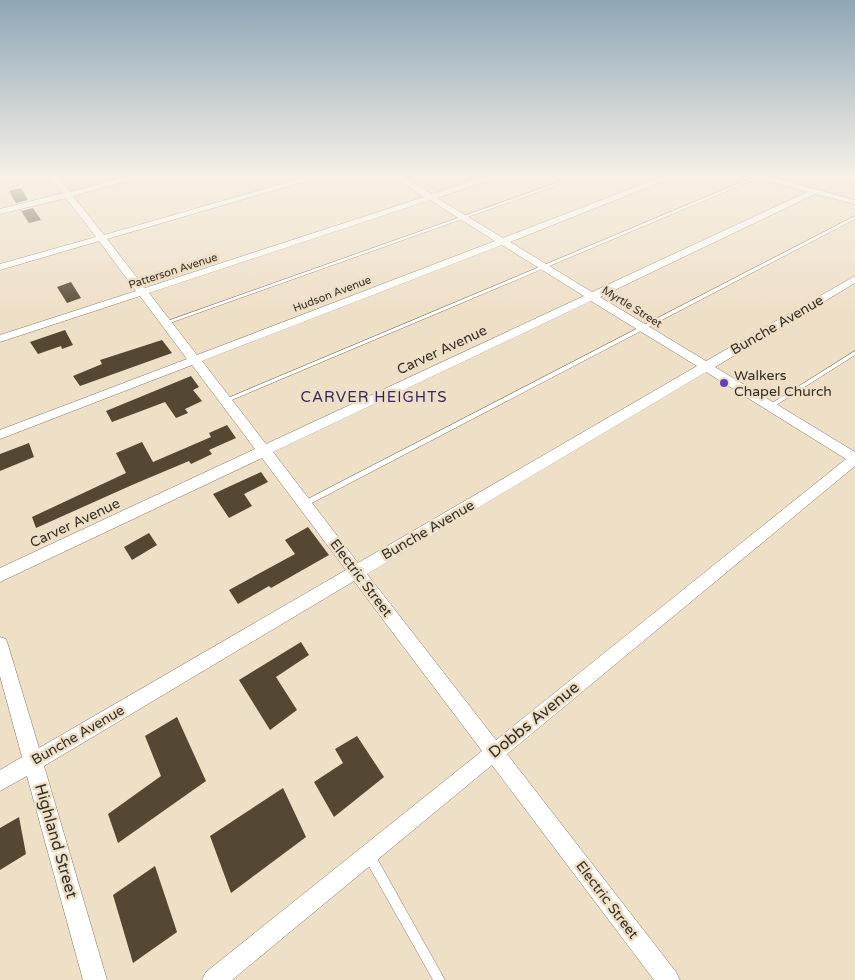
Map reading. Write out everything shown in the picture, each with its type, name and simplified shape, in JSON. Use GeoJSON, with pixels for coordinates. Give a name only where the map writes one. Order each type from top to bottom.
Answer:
{"type":"FeatureCollection","features":[{"type":"Feature","properties":{"kind":"street","name":"Electric Street"},"geometry":{"type":"LineString","coordinates":[[88,222],[668,980]]}},
{"type":"Feature","properties":{"kind":"street"},"geometry":{"type":"LineString","coordinates":[[0,267],[161,222]]}},
{"type":"Feature","properties":{"kind":"street","name":"Patterson Avenue"},"geometry":{"type":"LineString","coordinates":[[0,339],[359,222]]}},
{"type":"Feature","properties":{"kind":"street","name":"Myrtle Street"},"geometry":{"type":"LineString","coordinates":[[469,222],[855,459]]}},
{"type":"Feature","properties":{"kind":"street","name":"Hudson Avenue"},"geometry":{"type":"LineString","coordinates":[[0,435],[554,222]]}},
{"type":"Feature","properties":{"kind":"street","name":"Carver Avenue"},"geometry":{"type":"LineString","coordinates":[[0,575],[751,222]]}},
{"type":"Feature","properties":{"kind":"street","name":"Bunche Avenue"},"geometry":{"type":"LineString","coordinates":[[0,781],[855,279]]}},
{"type":"Feature","properties":{"kind":"street","name":"Dobbs Avenue"},"geometry":{"type":"LineString","coordinates":[[214,980],[855,459]]}},
{"type":"Feature","properties":{"kind":"street","name":"Highland Street"},"geometry":{"type":"LineString","coordinates":[[0,645],[95,980]]}},
{"type":"Feature","properties":{"kind":"lane"},"geometry":{"type":"LineString","coordinates":[[166,323],[452,222]]}},
{"type":"Feature","properties":{"kind":"lane"},"geometry":{"type":"LineString","coordinates":[[225,401],[650,222]]}},
{"type":"Feature","properties":{"kind":"lane"},"geometry":{"type":"LineString","coordinates":[[304,504],[846,222]]}},
{"type":"Feature","properties":{"kind":"lane"},"geometry":{"type":"LineString","coordinates":[[771,406],[855,353]]}},
{"type":"Feature","properties":{"kind":"lane"},"geometry":{"type":"LineString","coordinates":[[369,854],[439,980]]}},
{"type":"Feature","properties":{"kind":"building"},"geometry":{"type":"Polygon","coordinates":[[[71,282],[81,298],[67,303],[57,287],[71,282]]]}},
{"type":"Feature","properties":{"kind":"building"},"geometry":{"type":"Polygon","coordinates":[[[65,330],[73,345],[62,349],[61,346],[38,354],[30,342],[65,330]]]}},
{"type":"Feature","properties":{"kind":"building"},"geometry":{"type":"Polygon","coordinates":[[[162,340],[172,353],[80,386],[73,376],[102,364],[100,360],[162,340]]]}},
{"type":"Feature","properties":{"kind":"building"},"geometry":{"type":"Polygon","coordinates":[[[191,376],[199,387],[193,390],[202,401],[185,409],[188,413],[176,418],[165,402],[112,422],[106,411],[191,376]]]}},
{"type":"Feature","properties":{"kind":"building"},"geometry":{"type":"Polygon","coordinates":[[[227,425],[236,438],[209,450],[212,454],[191,464],[189,461],[36,528],[32,517],[126,473],[116,453],[142,442],[153,462],[211,437],[209,433],[227,425]]]}},
{"type":"Feature","properties":{"kind":"building"},"geometry":{"type":"Polygon","coordinates":[[[29,443],[34,457],[0,471],[0,454],[29,443]]]}},
{"type":"Feature","properties":{"kind":"building"},"geometry":{"type":"Polygon","coordinates":[[[261,472],[268,482],[244,494],[252,506],[229,518],[213,494],[261,472]]]}},
{"type":"Feature","properties":{"kind":"building"},"geometry":{"type":"Polygon","coordinates":[[[308,527],[329,555],[271,588],[269,586],[238,604],[229,590],[295,554],[285,540],[308,527]]]}},
{"type":"Feature","properties":{"kind":"building"},"geometry":{"type":"Polygon","coordinates":[[[149,533],[157,545],[132,560],[124,547],[149,533]]]}},
{"type":"Feature","properties":{"kind":"building"},"geometry":{"type":"Polygon","coordinates":[[[301,642],[309,655],[276,677],[297,710],[270,730],[239,680],[301,642]]]}},
{"type":"Feature","properties":{"kind":"building"},"geometry":{"type":"Polygon","coordinates":[[[177,717],[206,781],[118,843],[108,814],[161,776],[145,736],[177,717]]]}},
{"type":"Feature","properties":{"kind":"building"},"geometry":{"type":"Polygon","coordinates":[[[357,736],[384,777],[334,817],[314,782],[343,763],[335,749],[357,736]]]}},
{"type":"Feature","properties":{"kind":"building"},"geometry":{"type":"Polygon","coordinates":[[[283,788],[306,837],[231,893],[210,836],[283,788]]]}},
{"type":"Feature","properties":{"kind":"building"},"geometry":{"type":"Polygon","coordinates":[[[19,817],[26,854],[0,870],[0,828],[19,817]]]}},
{"type":"Feature","properties":{"kind":"building"},"geometry":{"type":"Polygon","coordinates":[[[155,866],[177,932],[133,963],[113,895],[155,866]]]}},
{"type":"Feature","properties":{"kind":"place","name":"Walkers Chapel Church"},"geometry":{"type":"Point","coordinates":[724,383]}},
{"type":"Feature","properties":{"kind":"district","name":"CARVER HEIGHTS"},"geometry":{"type":"Point","coordinates":[374,397]}}]}
